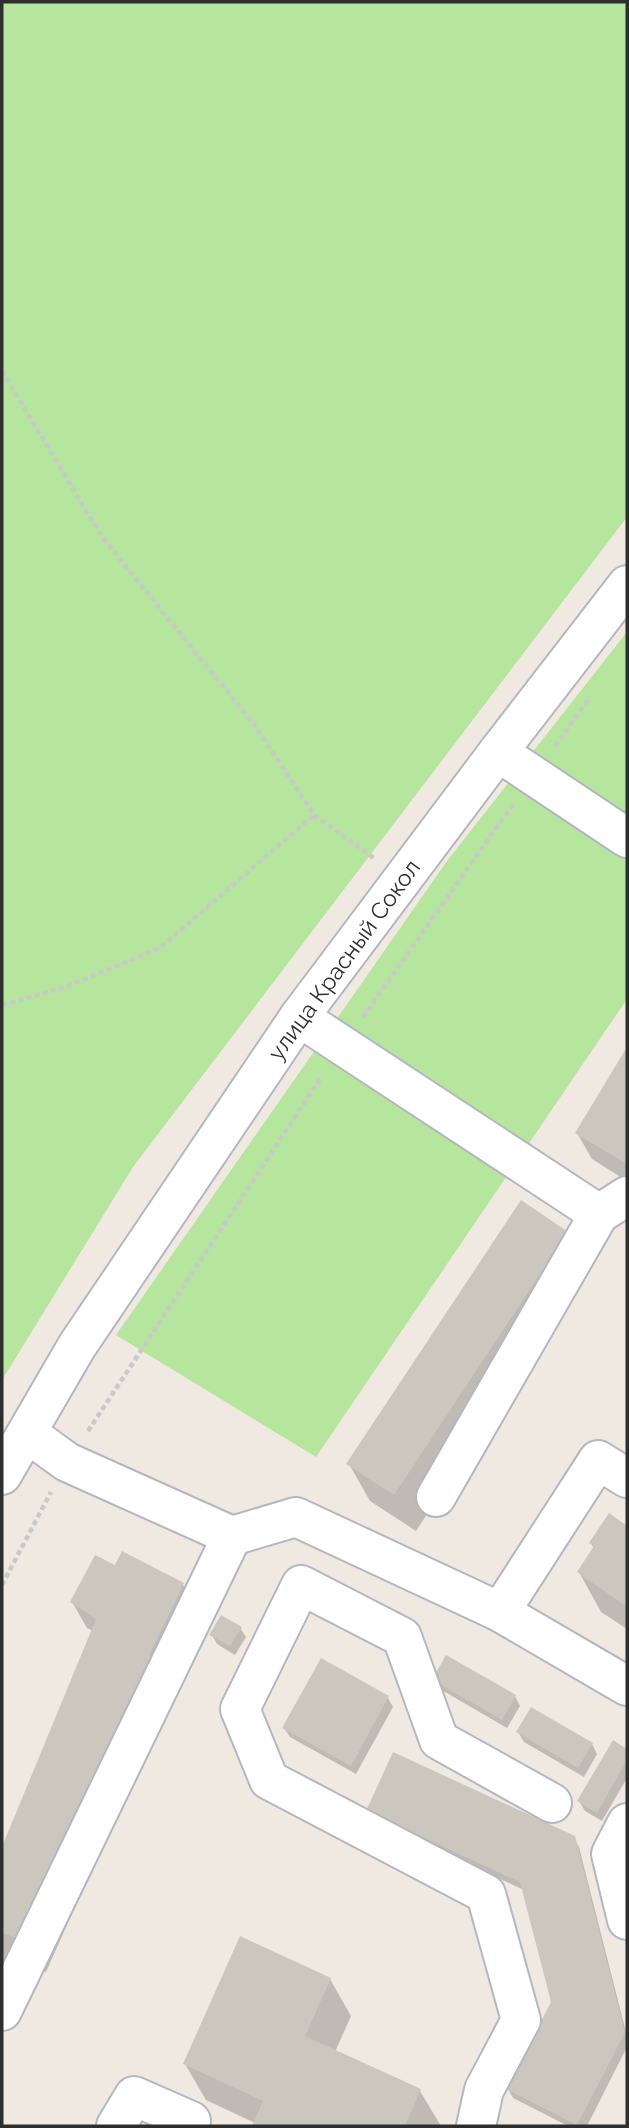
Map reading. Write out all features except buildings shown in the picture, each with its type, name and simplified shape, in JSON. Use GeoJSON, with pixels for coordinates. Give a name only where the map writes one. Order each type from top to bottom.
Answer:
{"type":"FeatureCollection","features":[{"type":"Feature","properties":{"kind":"street","name":"улица Красный Сокол"},"geometry":{"type":"LineString","coordinates":[[2,1475],[77,1346],[299,1017],[627,585]]}},
{"type":"Feature","properties":{"kind":"street"},"geometry":{"type":"LineString","coordinates":[[498,752],[627,838]]}},
{"type":"Feature","properties":{"kind":"street"},"geometry":{"type":"LineString","coordinates":[[299,1017],[342,1046],[613,1205],[436,1497]]}},
{"type":"Feature","properties":{"kind":"street"},"geometry":{"type":"LineString","coordinates":[[27,1433],[67,1462],[232,1535],[296,1517],[500,1612],[627,1686]]}},
{"type":"Feature","properties":{"kind":"street"},"geometry":{"type":"LineString","coordinates":[[500,1612],[598,1460],[627,1478]]}},
{"type":"Feature","properties":{"kind":"street"},"geometry":{"type":"LineString","coordinates":[[2,2011],[232,1535]]}},
{"type":"Feature","properties":{"kind":"street"},"geometry":{"type":"LineString","coordinates":[[476,2126],[484,2090],[520,2020],[486,1894],[269,1780],[240,1709],[301,1585],[402,1637],[439,1740],[551,1803]]}},
{"type":"Feature","properties":{"kind":"street"},"geometry":{"type":"LineString","coordinates":[[627,1823],[611,1854],[627,1920]]}},
{"type":"Feature","properties":{"kind":"street"},"geometry":{"type":"LineString","coordinates":[[116,2126],[134,2096],[191,2121],[189,2126]]}},
{"type":"Feature","properties":{"kind":"path"},"geometry":{"type":"LineString","coordinates":[[2,371],[102,537],[256,727],[314,815],[403,879]]}},
{"type":"Feature","properties":{"kind":"path"},"geometry":{"type":"LineString","coordinates":[[2,1585],[67,1462],[342,1046],[596,690]]}},
{"type":"Feature","properties":{"kind":"path"},"geometry":{"type":"LineString","coordinates":[[2,1005],[63,988],[160,948],[314,815]]}},
{"type":"Feature","properties":{"kind":"green space"},"geometry":{"type":"Polygon","coordinates":[[[2,2],[627,2],[627,517],[133,1167],[2,1380],[2,2]]]}},
{"type":"Feature","properties":{"kind":"green space"},"geometry":{"type":"Polygon","coordinates":[[[627,632],[627,999],[316,1457],[116,1335],[447,861],[627,632]]]}}]}
